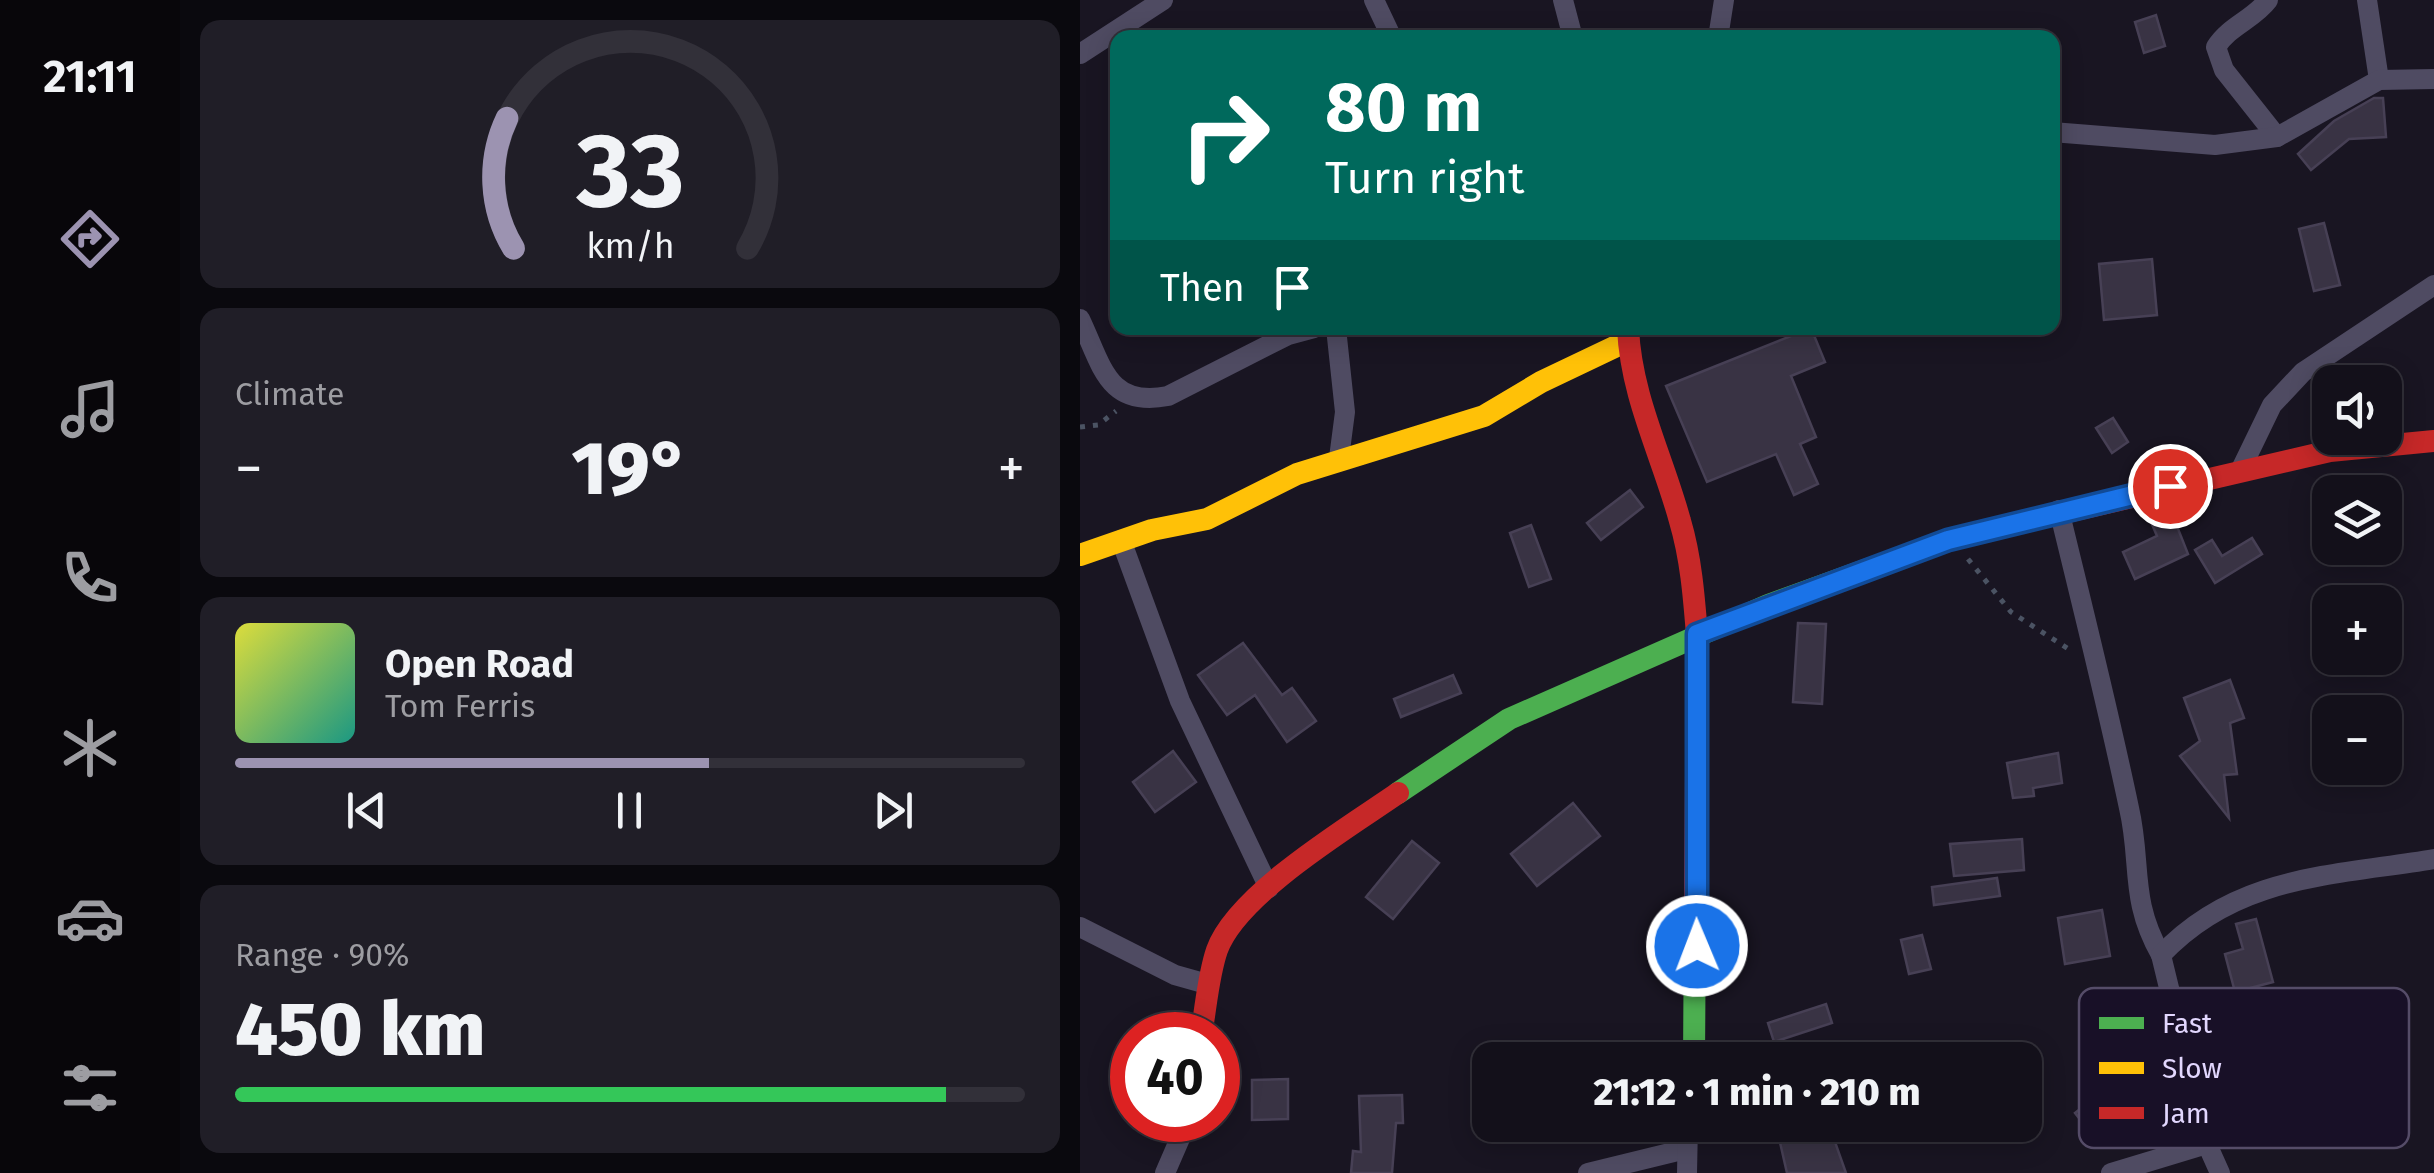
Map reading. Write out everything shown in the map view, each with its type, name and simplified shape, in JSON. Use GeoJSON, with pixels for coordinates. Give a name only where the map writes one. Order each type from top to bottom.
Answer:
{"type":"FeatureCollection","features":[{"type":"Feature","properties":{"kind":"street"},"geometry":{"type":"LineString","coordinates":[[1117,30],[1163,0]]}},
{"type":"Feature","properties":{"kind":"street"},"geometry":{"type":"LineString","coordinates":[[1374,0],[1388,30]]}},
{"type":"Feature","properties":{"kind":"street"},"geometry":{"type":"LineString","coordinates":[[1564,0],[1571,30]]}},
{"type":"Feature","properties":{"kind":"street"},"geometry":{"type":"LineString","coordinates":[[1719,30],[1724,0]]}},
{"type":"Feature","properties":{"kind":"street"},"geometry":{"type":"LineString","coordinates":[[2268,0],[2258,13],[2223,36],[2216,47],[2224,70],[2276,137]]}},
{"type":"Feature","properties":{"kind":"street"},"geometry":{"type":"LineString","coordinates":[[2367,0],[2379,80]]}},
{"type":"Feature","properties":{"kind":"street"},"geometry":{"type":"LineString","coordinates":[[1080,54],[1110,34]]}},
{"type":"Feature","properties":{"kind":"street"},"geometry":{"type":"LineString","coordinates":[[2060,133],[2214,144],[2276,137],[2379,80],[2434,79]]}},
{"type":"Feature","properties":{"kind":"street"},"geometry":{"type":"LineString","coordinates":[[2241,469],[2272,405],[2303,372],[2434,285]]}},
{"type":"Feature","properties":{"kind":"street"},"geometry":{"type":"LineString","coordinates":[[1080,319],[1109,381],[1129,398],[1168,396],[1288,335]]}},
{"type":"Feature","properties":{"kind":"street"},"geometry":{"type":"LineString","coordinates":[[1337,335],[1345,412],[1339,458]]}},
{"type":"Feature","properties":{"kind":"street"},"geometry":{"type":"LineString","coordinates":[[1080,555],[1207,519],[1262,489],[1339,458],[1484,416],[1626,335]]}},
{"type":"Feature","properties":{"kind":"street"},"geometry":{"type":"LineString","coordinates":[[1628,335],[1632,372],[1680,523],[1692,578],[1697,634],[1694,1042]]}},
{"type":"Feature","properties":{"kind":"street"},"geometry":{"type":"LineString","coordinates":[[1204,1012],[1217,950],[1236,916],[1330,840],[1509,719],[1697,634],[1948,540],[2059,510],[2330,450],[2434,441]]}},
{"type":"Feature","properties":{"kind":"street"},"geometry":{"type":"LineString","coordinates":[[2059,510],[2131,814],[2134,881],[2169,988]]}},
{"type":"Feature","properties":{"kind":"street"},"geometry":{"type":"LineString","coordinates":[[1122,540],[1180,700],[1269,888]]}},
{"type":"Feature","properties":{"kind":"street"},"geometry":{"type":"LineString","coordinates":[[2161,955],[2182,933],[2219,907],[2259,889],[2434,859]]}},
{"type":"Feature","properties":{"kind":"street"},"geometry":{"type":"LineString","coordinates":[[1080,926],[1175,976],[1207,984]]}},
{"type":"Feature","properties":{"kind":"street"},"geometry":{"type":"LineString","coordinates":[[1165,1173],[1178,1142]]}},
{"type":"Feature","properties":{"kind":"street"},"geometry":{"type":"LineString","coordinates":[[1687,1142],[1687,1173]]}},
{"type":"Feature","properties":{"kind":"street"},"geometry":{"type":"LineString","coordinates":[[2112,1173],[2194,1148]]}},
{"type":"Feature","properties":{"kind":"street"},"geometry":{"type":"LineString","coordinates":[[2209,1148],[2220,1173]]}},
{"type":"Feature","properties":{"kind":"street"},"geometry":{"type":"LineString","coordinates":[[1588,1173],[1686,1149]]}},
{"type":"Feature","properties":{"kind":"path"},"geometry":{"type":"LineString","coordinates":[[1080,427],[1098,425],[1129,398]]}},
{"type":"Feature","properties":{"kind":"path"},"geometry":{"type":"LineString","coordinates":[[1948,540],[1981,571],[2011,612],[2097,668]]}},
{"type":"Feature","properties":{"kind":"building"},"geometry":{"type":"Polygon","coordinates":[[[2156,15],[2165,46],[2144,53],[2135,22],[2156,15]]]}},
{"type":"Feature","properties":{"kind":"building"},"geometry":{"type":"Polygon","coordinates":[[[2374,98],[2383,98],[2386,137],[2349,139],[2311,170],[2298,154],[2334,121],[2374,98]]]}},
{"type":"Feature","properties":{"kind":"building"},"geometry":{"type":"Polygon","coordinates":[[[2324,223],[2340,285],[2314,291],[2299,229],[2324,223]]]}},
{"type":"Feature","properties":{"kind":"building"},"geometry":{"type":"Polygon","coordinates":[[[2152,259],[2157,315],[2104,320],[2099,264],[2152,259]]]}},
{"type":"Feature","properties":{"kind":"building"},"geometry":{"type":"Polygon","coordinates":[[[1794,335],[1814,335],[1825,362],[1791,376],[1816,437],[1800,444],[1818,484],[1794,495],[1776,454],[1707,482],[1666,386],[1794,335]]]}},
{"type":"Feature","properties":{"kind":"building"},"geometry":{"type":"Polygon","coordinates":[[[2113,418],[2128,442],[2112,453],[2096,428],[2113,418]]]}},
{"type":"Feature","properties":{"kind":"building"},"geometry":{"type":"Polygon","coordinates":[[[1630,490],[1643,507],[1601,540],[1587,523],[1630,490]]]}},
{"type":"Feature","properties":{"kind":"building"},"geometry":{"type":"Polygon","coordinates":[[[2169,506],[2188,554],[2135,579],[2123,552],[2157,536],[2148,515],[2169,506]]]}},
{"type":"Feature","properties":{"kind":"building"},"geometry":{"type":"Polygon","coordinates":[[[1531,525],[1551,579],[1529,587],[1510,533],[1531,525]]]}},
{"type":"Feature","properties":{"kind":"building"},"geometry":{"type":"Polygon","coordinates":[[[2252,538],[2262,554],[2215,583],[2195,550],[2212,540],[2222,556],[2252,538]]]}},
{"type":"Feature","properties":{"kind":"building"},"geometry":{"type":"Polygon","coordinates":[[[1798,623],[1826,624],[1822,704],[1793,702],[1798,623]]]}},
{"type":"Feature","properties":{"kind":"building"},"geometry":{"type":"Polygon","coordinates":[[[1243,643],[1282,695],[1292,688],[1316,721],[1287,742],[1255,695],[1227,715],[1198,675],[1243,643]]]}},
{"type":"Feature","properties":{"kind":"building"},"geometry":{"type":"Polygon","coordinates":[[[1453,675],[1461,693],[1401,717],[1394,699],[1453,675]]]}},
{"type":"Feature","properties":{"kind":"building"},"geometry":{"type":"Polygon","coordinates":[[[2230,680],[2244,718],[2230,723],[2237,774],[2224,775],[2229,818],[2180,756],[2200,741],[2184,698],[2230,680]]]}},
{"type":"Feature","properties":{"kind":"building"},"geometry":{"type":"Polygon","coordinates":[[[1173,751],[1196,782],[1155,812],[1133,782],[1173,751]]]}},
{"type":"Feature","properties":{"kind":"building"},"geometry":{"type":"Polygon","coordinates":[[[2058,753],[2062,783],[2033,788],[2034,796],[2013,798],[2007,763],[2058,753]]]}},
{"type":"Feature","properties":{"kind":"building"},"geometry":{"type":"Polygon","coordinates":[[[1573,803],[1600,836],[1537,886],[1511,854],[1573,803]]]}},
{"type":"Feature","properties":{"kind":"building"},"geometry":{"type":"Polygon","coordinates":[[[2022,839],[2024,870],[1954,876],[1950,844],[2022,839]]]}},
{"type":"Feature","properties":{"kind":"building"},"geometry":{"type":"Polygon","coordinates":[[[1412,841],[1439,863],[1393,919],[1366,897],[1412,841]]]}},
{"type":"Feature","properties":{"kind":"building"},"geometry":{"type":"Polygon","coordinates":[[[1997,878],[2000,896],[1934,905],[1932,887],[1997,878]]]}},
{"type":"Feature","properties":{"kind":"building"},"geometry":{"type":"Polygon","coordinates":[[[2102,910],[2110,956],[2065,964],[2058,918],[2102,910]]]}},
{"type":"Feature","properties":{"kind":"building"},"geometry":{"type":"Polygon","coordinates":[[[2256,919],[2273,982],[2234,988],[2225,954],[2243,949],[2236,924],[2256,919]]]}},
{"type":"Feature","properties":{"kind":"building"},"geometry":{"type":"Polygon","coordinates":[[[1922,935],[1931,969],[1909,974],[1901,940],[1922,935]]]}},
{"type":"Feature","properties":{"kind":"building"},"geometry":{"type":"Polygon","coordinates":[[[1826,1004],[1832,1023],[1774,1042],[1768,1023],[1826,1004]]]}},
{"type":"Feature","properties":{"kind":"building"},"geometry":{"type":"Polygon","coordinates":[[[1288,1079],[1288,1119],[1252,1120],[1252,1080],[1288,1079]]]}},
{"type":"Feature","properties":{"kind":"building"},"geometry":{"type":"Polygon","coordinates":[[[1402,1095],[1403,1123],[1396,1123],[1392,1173],[1351,1173],[1353,1151],[1361,1152],[1359,1096],[1402,1095]]]}},
{"type":"Feature","properties":{"kind":"building"},"geometry":{"type":"Polygon","coordinates":[[[1780,1142],[1835,1142],[1846,1173],[1787,1173],[1780,1142]]]}},
{"type":"Feature","properties":{"kind":"traffic: fast"},"geometry":{"type":"LineString","coordinates":[[1398,793],[1509,719],[1768,605],[1948,540],[1990,530]]}},
{"type":"Feature","properties":{"kind":"traffic: fast"},"geometry":{"type":"LineString","coordinates":[[1694,1042],[1695,912]]}},
{"type":"Feature","properties":{"kind":"traffic: slow"},"geometry":{"type":"LineString","coordinates":[[1080,555],[1152,530],[1207,519],[1297,474],[1484,416],[1541,382],[1627,341]]}},
{"type":"Feature","properties":{"kind":"traffic: jam"},"geometry":{"type":"LineString","coordinates":[[1629,335],[1648,426],[1680,521],[1693,592],[1697,635],[1695,912]]}},
{"type":"Feature","properties":{"kind":"traffic: jam"},"geometry":{"type":"LineString","coordinates":[[1990,530],[2330,451],[2434,441]]}},
{"type":"Feature","properties":{"kind":"traffic: jam"},"geometry":{"type":"LineString","coordinates":[[1204,1012],[1217,950],[1247,907],[1297,863],[1398,793]]}},
{"type":"Feature","properties":{"kind":"route"},"geometry":{"type":"LineString","coordinates":[[1697,946],[1697,634],[1948,540],[2170,486]]}}]}
